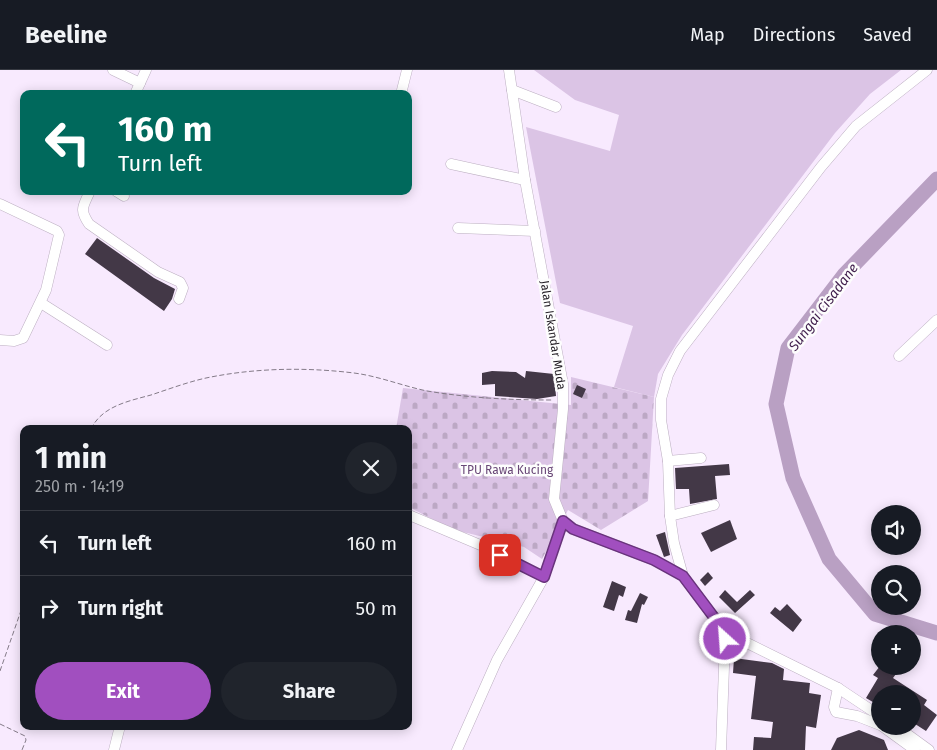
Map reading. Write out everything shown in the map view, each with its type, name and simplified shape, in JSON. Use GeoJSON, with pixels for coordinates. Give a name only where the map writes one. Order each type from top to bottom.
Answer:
{"type":"FeatureCollection","features":[{"type":"Feature","properties":{"kind":"street"},"geometry":{"type":"LineString","coordinates":[[113,70],[140,83]]}},
{"type":"Feature","properties":{"kind":"street"},"geometry":{"type":"LineString","coordinates":[[137,90],[146,70]]}},
{"type":"Feature","properties":{"kind":"street"},"geometry":{"type":"LineString","coordinates":[[402,90],[407,70]]}},
{"type":"Feature","properties":{"kind":"street","name":"Jalan Iskandar Muda"},"geometry":{"type":"LineString","coordinates":[[509,70],[526,180],[559,357],[563,400],[554,499],[563,521]]}},
{"type":"Feature","properties":{"kind":"street"},"geometry":{"type":"LineString","coordinates":[[721,750],[725,639],[723,631],[683,576],[674,543],[670,516],[668,461],[661,420],[661,399],[668,375],[680,351],[821,167],[856,126],[927,70]]}},
{"type":"Feature","properties":{"kind":"street"},"geometry":{"type":"LineString","coordinates":[[512,90],[556,107]]}},
{"type":"Feature","properties":{"kind":"street"},"geometry":{"type":"LineString","coordinates":[[450,164],[526,180]]}},
{"type":"Feature","properties":{"kind":"street"},"geometry":{"type":"LineString","coordinates":[[88,195],[82,208],[82,213],[89,224],[158,272],[180,282],[182,288],[179,299]]}},
{"type":"Feature","properties":{"kind":"street"},"geometry":{"type":"LineString","coordinates":[[0,204],[57,231],[59,236],[41,303],[22,338],[14,341],[0,340]]}},
{"type":"Feature","properties":{"kind":"street"},"geometry":{"type":"LineString","coordinates":[[458,228],[535,231]]}},
{"type":"Feature","properties":{"kind":"street"},"geometry":{"type":"LineString","coordinates":[[41,303],[107,345]]}},
{"type":"Feature","properties":{"kind":"street"},"geometry":{"type":"LineString","coordinates":[[899,356],[937,320]]}},
{"type":"Feature","properties":{"kind":"street"},"geometry":{"type":"LineString","coordinates":[[668,461],[701,458]]}},
{"type":"Feature","properties":{"kind":"street"},"geometry":{"type":"LineString","coordinates":[[670,516],[714,505]]}},
{"type":"Feature","properties":{"kind":"street"},"geometry":{"type":"LineString","coordinates":[[412,516],[485,547],[544,577]]}},
{"type":"Feature","properties":{"kind":"street"},"geometry":{"type":"LineString","coordinates":[[457,750],[497,660],[544,577],[563,521],[573,529],[654,560],[683,576]]}},
{"type":"Feature","properties":{"kind":"street"},"geometry":{"type":"LineString","coordinates":[[723,631],[838,688],[871,710]]}},
{"type":"Feature","properties":{"kind":"street"},"geometry":{"type":"LineString","coordinates":[[838,688],[834,707],[836,712],[857,716],[871,722]]}},
{"type":"Feature","properties":{"kind":"street"},"geometry":{"type":"LineString","coordinates":[[114,750],[119,730]]}},
{"type":"Feature","properties":{"kind":"street"},"geometry":{"type":"LineString","coordinates":[[894,735],[915,750]]}},
{"type":"Feature","properties":{"kind":"street"},"geometry":{"type":"LineString","coordinates":[[908,735],[929,750]]}},
{"type":"Feature","properties":{"kind":"path"},"geometry":{"type":"LineString","coordinates":[[93,425],[98,416],[108,409],[126,402],[206,379],[262,370],[296,369],[355,373],[427,390],[487,399],[563,400]]}},
{"type":"Feature","properties":{"kind":"path"},"geometry":{"type":"LineString","coordinates":[[0,671],[20,614]]}},
{"type":"Feature","properties":{"kind":"path"},"geometry":{"type":"LineString","coordinates":[[0,724],[25,736],[26,740],[22,750]]}},
{"type":"Feature","properties":{"kind":"green space"},"geometry":{"type":"Polygon","coordinates":[[[534,70],[901,70],[870,94],[835,133],[682,335],[658,374],[654,397],[614,387],[633,326],[560,303],[526,127],[610,151],[619,115],[575,100],[534,70]]]}},
{"type":"Feature","properties":{"kind":"green space","name":"TPU Rawa Kucing"},"geometry":{"type":"Polygon","coordinates":[[[571,377],[654,397],[648,501],[601,530],[568,510],[542,559],[524,547],[451,529],[412,509],[412,425],[397,425],[403,388],[571,405],[571,377]]]}},
{"type":"Feature","properties":{"kind":"building"},"geometry":{"type":"Polygon","coordinates":[[[97,238],[154,278],[175,289],[172,299],[164,311],[85,254],[97,238]]]}},
{"type":"Feature","properties":{"kind":"building"},"geometry":{"type":"Polygon","coordinates":[[[492,371],[516,372],[525,378],[526,371],[554,374],[556,396],[537,399],[495,396],[495,384],[482,385],[482,373],[492,371]]]}},
{"type":"Feature","properties":{"kind":"building"},"geometry":{"type":"Polygon","coordinates":[[[577,385],[586,389],[582,398],[573,394],[577,385]]]}},
{"type":"Feature","properties":{"kind":"building"},"geometry":{"type":"Polygon","coordinates":[[[729,464],[730,475],[715,476],[717,499],[690,504],[689,489],[676,489],[675,468],[729,464]]]}},
{"type":"Feature","properties":{"kind":"building"},"geometry":{"type":"Polygon","coordinates":[[[730,520],[737,539],[711,552],[701,533],[730,520]]]}},
{"type":"Feature","properties":{"kind":"building"},"geometry":{"type":"Polygon","coordinates":[[[665,532],[670,555],[664,557],[656,535],[665,532]]]}},
{"type":"Feature","properties":{"kind":"building"},"geometry":{"type":"Polygon","coordinates":[[[708,572],[713,578],[705,586],[700,580],[708,572]]]}},
{"type":"Feature","properties":{"kind":"building"},"geometry":{"type":"Polygon","coordinates":[[[612,581],[626,587],[623,597],[619,595],[614,611],[603,607],[612,581]]]}},
{"type":"Feature","properties":{"kind":"building"},"geometry":{"type":"Polygon","coordinates":[[[725,590],[737,602],[750,590],[755,595],[735,613],[719,597],[725,590]]]}},
{"type":"Feature","properties":{"kind":"building"},"geometry":{"type":"Polygon","coordinates":[[[640,593],[648,597],[644,605],[642,604],[637,623],[625,620],[628,610],[631,611],[640,593]]]}},
{"type":"Feature","properties":{"kind":"building"},"geometry":{"type":"Polygon","coordinates":[[[787,604],[802,620],[793,632],[770,613],[775,607],[780,611],[787,604]]]}},
{"type":"Feature","properties":{"kind":"building"},"geometry":{"type":"Polygon","coordinates":[[[734,658],[772,663],[784,669],[783,680],[810,683],[809,693],[821,695],[816,728],[806,726],[805,750],[753,750],[754,737],[771,738],[773,722],[751,719],[756,676],[733,673],[734,658]]]}},
{"type":"Feature","properties":{"kind":"building"},"geometry":{"type":"Polygon","coordinates":[[[873,675],[895,675],[893,678],[904,685],[874,685],[878,678],[873,675]]]}},
{"type":"Feature","properties":{"kind":"building"},"geometry":{"type":"Polygon","coordinates":[[[871,690],[871,701],[866,698],[871,690]]]}},
{"type":"Feature","properties":{"kind":"building"},"geometry":{"type":"Polygon","coordinates":[[[921,696],[927,700],[924,705],[937,715],[926,731],[921,728],[921,696]]]}},
{"type":"Feature","properties":{"kind":"building"},"geometry":{"type":"Polygon","coordinates":[[[859,730],[884,740],[888,750],[831,750],[837,738],[859,730]]]}},
{"type":"Feature","properties":{"kind":"waterway","name":"Sungai Cisadane"},"geometry":{"type":"LineString","coordinates":[[937,179],[844,275],[788,348],[776,404],[793,478],[829,559],[875,614],[937,633]]}},
{"type":"Feature","properties":{"kind":"route"},"geometry":{"type":"LineString","coordinates":[[500,555],[544,577],[563,521],[573,529],[654,560],[683,576],[716,620],[723,631],[725,639]]}}]}
